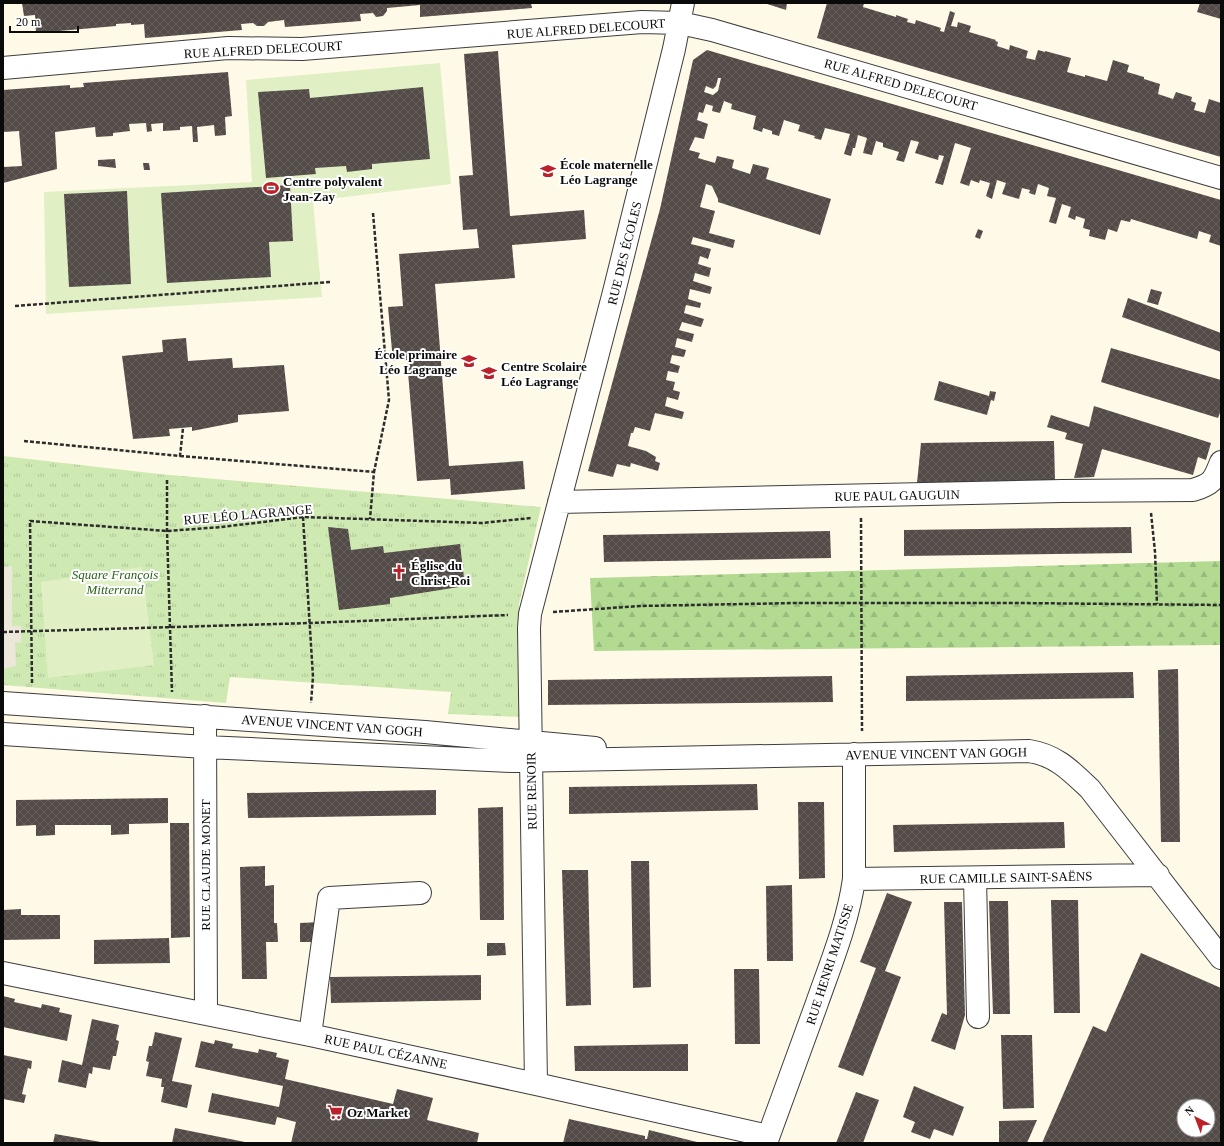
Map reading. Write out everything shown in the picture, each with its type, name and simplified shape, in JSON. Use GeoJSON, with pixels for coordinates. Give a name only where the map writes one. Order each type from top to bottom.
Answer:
{"type":"FeatureCollection","features":[{"type":"Feature","properties":{"kind":"street","name":"RUE ALFRED DELECOURT"},"geometry":{"type":"LineString","coordinates":[[3,68],[228,48],[302,49],[642,22],[682,13],[712,30],[1221,178]]}},
{"type":"Feature","properties":{"kind":"street","name":"RUE DES ÉCOLES"},"geometry":{"type":"LineString","coordinates":[[559,502],[614,292],[682,13]]}},
{"type":"Feature","properties":{"kind":"street","name":"RUE PAUL GAUGUIN"},"geometry":{"type":"LineString","coordinates":[[559,502],[1193,490],[1206,486],[1215,477],[1221,462]]}},
{"type":"Feature","properties":{"kind":"street","name":"RUE RENOIR"},"geometry":{"type":"LineString","coordinates":[[536,1084],[529,628],[530,614],[559,502]]}},
{"type":"Feature","properties":{"kind":"street","name":"AVENUE VINCENT VAN GOGH"},"geometry":{"type":"LineString","coordinates":[[3,703],[458,734],[531,751],[581,760],[659,757],[1029,751],[1041,753],[1054,758],[1065,766],[1090,789],[1221,958]]}},
{"type":"Feature","properties":{"kind":"street","name":"RUE CLAUDE MONET"},"geometry":{"type":"LineString","coordinates":[[205,716],[206,1014]]}},
{"type":"Feature","properties":{"kind":"street","name":"AVENUE VINCENT VAN GOGH"},"geometry":{"type":"LineString","coordinates":[[3,734],[205,747],[399,757],[531,751]]}},
{"type":"Feature","properties":{"kind":"street","name":"RUE HENRI MATISSE"},"geometry":{"type":"LineString","coordinates":[[767,1140],[838,944],[849,907],[854,879],[858,754]]}},
{"type":"Feature","properties":{"kind":"street","name":"RUE CAMILLE SAINT-SAËNS"},"geometry":{"type":"LineString","coordinates":[[854,879],[1158,875]]}},
{"type":"Feature","properties":{"kind":"street"},"geometry":{"type":"LineString","coordinates":[[975,878],[978,1017]]}},
{"type":"Feature","properties":{"kind":"street"},"geometry":{"type":"LineString","coordinates":[[310,1035],[329,898],[420,893]]}},
{"type":"Feature","properties":{"kind":"street","name":"RUE PAUL CÉZANNE"},"geometry":{"type":"LineString","coordinates":[[3,973],[310,1035],[536,1084],[767,1140]]}},
{"type":"Feature","properties":{"kind":"path"},"geometry":{"type":"LineString","coordinates":[[370,519],[374,472],[389,400],[373,213]]}},
{"type":"Feature","properties":{"kind":"path"},"geometry":{"type":"LineString","coordinates":[[15,306],[330,282]]}},
{"type":"Feature","properties":{"kind":"path"},"geometry":{"type":"LineString","coordinates":[[180,456],[183,428]]}},
{"type":"Feature","properties":{"kind":"path"},"geometry":{"type":"LineString","coordinates":[[24,441],[374,472]]}},
{"type":"Feature","properties":{"kind":"path"},"geometry":{"type":"LineString","coordinates":[[167,480],[167,531],[172,691],[167,714]]}},
{"type":"Feature","properties":{"kind":"path"},"geometry":{"type":"LineString","coordinates":[[1149,491],[1155,552],[1157,604]]}},
{"type":"Feature","properties":{"kind":"path"},"geometry":{"type":"LineString","coordinates":[[858,754],[862,603],[861,496]]}},
{"type":"Feature","properties":{"kind":"path","name":"RUE LÉO LAGRANGE"},"geometry":{"type":"LineString","coordinates":[[32,632],[30,521],[167,531],[222,527],[303,517],[482,523],[533,518],[559,502]]}},
{"type":"Feature","properties":{"kind":"path"},"geometry":{"type":"LineString","coordinates":[[303,517],[311,623],[313,678],[310,723]]}},
{"type":"Feature","properties":{"kind":"path"},"geometry":{"type":"LineString","coordinates":[[3,632],[311,623],[530,614],[640,606],[862,603],[1221,605]]}},
{"type":"Feature","properties":{"kind":"path"},"geometry":{"type":"LineString","coordinates":[[30,705],[32,682],[32,632]]}},
{"type":"Feature","properties":{"kind":"green space","name":"Centre polyvalent Jean-Zay"},"geometry":{"type":"Polygon","coordinates":[[[440,63],[451,184],[313,201],[322,297],[46,314],[44,192],[252,182],[246,80],[440,63]]]}},
{"type":"Feature","properties":{"kind":"green space","name":"Square François Mitterrand"},"geometry":{"type":"Polygon","coordinates":[[[3,456],[159,474],[541,507],[519,604],[519,717],[448,714],[451,692],[230,677],[226,703],[3,685],[3,456]]]}},
{"type":"Feature","properties":{"kind":"green space"},"geometry":{"type":"Polygon","coordinates":[[[1221,561],[1221,645],[594,651],[590,578],[1221,561]]]}},
{"type":"Feature","properties":{"kind":"green space"},"geometry":{"type":"Polygon","coordinates":[[[142,567],[154,665],[48,678],[41,582],[142,567]]]}},
{"type":"Feature","properties":{"kind":"shaded area"},"geometry":{"type":"Polygon","coordinates":[[[12,566],[12,626],[21,626],[21,643],[15,642],[16,666],[3,669],[3,567],[12,566]]]}},
{"type":"Feature","properties":{"kind":"building"},"geometry":{"type":"Polygon","coordinates":[[[22,3],[531,3],[532,8],[420,17],[420,5],[387,8],[387,11],[383,16],[376,17],[373,13],[360,14],[361,21],[285,27],[284,20],[268,22],[264,26],[257,26],[253,23],[241,24],[242,30],[145,38],[144,24],[131,25],[131,23],[116,24],[116,26],[36,33],[35,15],[24,16],[22,3]]]}},
{"type":"Feature","properties":{"kind":"building"},"geometry":{"type":"Polygon","coordinates":[[[764,3],[787,3],[786,10],[764,3]]]}},
{"type":"Feature","properties":{"kind":"building"},"geometry":{"type":"Polygon","coordinates":[[[827,3],[864,3],[863,7],[896,17],[896,15],[908,19],[907,22],[915,24],[916,20],[941,28],[940,31],[944,32],[950,11],[955,13],[951,26],[957,27],[958,22],[971,26],[969,32],[996,40],[995,41],[998,42],[997,46],[1009,50],[1010,45],[1028,51],[1026,58],[1035,60],[1038,50],[1071,58],[1067,72],[1085,77],[1085,75],[1107,81],[1113,60],[1129,65],[1127,72],[1160,84],[1158,94],[1173,99],[1176,92],[1192,97],[1191,101],[1196,103],[1194,110],[1205,113],[1209,99],[1221,103],[1221,157],[817,38],[827,3]]]}},
{"type":"Feature","properties":{"kind":"building"},"geometry":{"type":"Polygon","coordinates":[[[1200,3],[1221,3],[1221,19],[1197,12],[1200,3]]]}},
{"type":"Feature","properties":{"kind":"building"},"geometry":{"type":"Polygon","coordinates":[[[707,50],[1221,200],[1221,246],[1209,242],[1211,235],[1199,231],[1197,239],[1131,219],[1130,222],[1121,220],[1117,232],[1108,229],[1105,240],[1089,236],[1090,230],[1083,228],[1085,219],[1076,216],[1075,220],[1068,217],[1071,207],[1062,204],[1056,224],[1049,222],[1056,198],[1047,196],[1049,188],[1038,184],[1035,195],[1029,193],[1030,190],[1022,188],[1019,199],[1002,194],[1006,183],[997,180],[992,199],[986,196],[990,183],[980,180],[979,183],[971,180],[969,186],[960,183],[971,148],[955,143],[943,185],[935,183],[944,156],[939,155],[938,160],[915,153],[919,142],[911,140],[904,162],[896,160],[899,152],[883,147],[883,143],[876,141],[872,155],[863,153],[867,138],[858,135],[855,148],[853,148],[851,156],[844,154],[850,134],[825,128],[821,140],[814,138],[815,136],[798,131],[800,125],[784,120],[779,136],[772,134],[772,131],[763,128],[762,132],[753,129],[756,116],[731,109],[732,104],[724,101],[720,113],[712,111],[713,106],[706,104],[703,113],[699,112],[697,120],[708,124],[704,139],[695,137],[689,150],[700,153],[698,158],[715,163],[717,156],[734,160],[732,168],[750,174],[753,164],[769,168],[766,179],[831,199],[820,235],[718,202],[712,186],[706,184],[700,207],[715,211],[709,233],[735,240],[733,248],[693,237],[691,244],[711,249],[708,259],[700,256],[698,264],[711,268],[709,277],[695,273],[693,281],[712,287],[710,294],[690,289],[688,299],[701,303],[700,308],[686,305],[684,313],[704,319],[701,327],[682,322],[679,330],[694,334],[692,342],[677,338],[675,347],[686,350],[684,357],[672,355],[670,363],[680,366],[678,373],[668,371],[666,380],[675,382],[673,390],[680,392],[678,400],[667,397],[665,406],[684,412],[682,419],[655,413],[650,431],[635,427],[633,433],[631,433],[628,446],[646,451],[656,457],[655,461],[660,463],[658,471],[631,463],[630,467],[617,464],[613,477],[588,471],[660,209],[693,60],[707,50]],[[718,78],[716,86],[713,89],[706,86],[704,92],[713,95],[718,91],[721,78],[718,78]]]}},
{"type":"Feature","properties":{"kind":"building"},"geometry":{"type":"Polygon","coordinates":[[[498,51],[510,216],[584,210],[586,239],[512,245],[515,278],[435,284],[449,466],[523,461],[525,489],[451,495],[450,479],[417,481],[407,360],[393,361],[388,307],[403,306],[399,254],[479,248],[477,229],[463,230],[459,176],[473,175],[464,54],[498,51]]]}},
{"type":"Feature","properties":{"kind":"building"},"geometry":{"type":"Polygon","coordinates":[[[228,72],[232,116],[225,117],[226,135],[215,136],[214,125],[197,127],[198,142],[193,142],[192,126],[180,127],[180,130],[163,131],[163,123],[151,124],[152,131],[147,132],[146,123],[129,124],[130,131],[113,133],[113,136],[96,137],[95,127],[55,132],[57,169],[3,183],[3,167],[22,166],[19,131],[3,132],[3,90],[70,85],[70,88],[84,87],[83,83],[228,72]]]}},
{"type":"Feature","properties":{"kind":"building"},"geometry":{"type":"Polygon","coordinates":[[[423,87],[430,159],[372,164],[372,169],[347,172],[346,166],[315,168],[316,174],[266,178],[258,92],[309,89],[310,98],[423,87]]]}},
{"type":"Feature","properties":{"kind":"building"},"geometry":{"type":"Polygon","coordinates":[[[115,159],[116,168],[98,166],[98,160],[115,159]]]}},
{"type":"Feature","properties":{"kind":"building"},"geometry":{"type":"Polygon","coordinates":[[[143,163],[149,163],[150,170],[144,170],[143,163]]]}},
{"type":"Feature","properties":{"kind":"building"},"geometry":{"type":"Polygon","coordinates":[[[290,185],[293,241],[269,242],[271,277],[167,283],[161,193],[290,185]]]}},
{"type":"Feature","properties":{"kind":"building"},"geometry":{"type":"Polygon","coordinates":[[[127,191],[131,284],[69,287],[64,194],[127,191]]]}},
{"type":"Feature","properties":{"kind":"building"},"geometry":{"type":"Polygon","coordinates":[[[978,229],[983,231],[980,239],[975,237],[978,229]]]}},
{"type":"Feature","properties":{"kind":"building"},"geometry":{"type":"Polygon","coordinates":[[[1151,289],[1162,292],[1158,305],[1147,302],[1151,289]]]}},
{"type":"Feature","properties":{"kind":"building"},"geometry":{"type":"Polygon","coordinates":[[[1128,298],[1221,333],[1221,352],[1122,317],[1128,298]]]}},
{"type":"Feature","properties":{"kind":"building"},"geometry":{"type":"Polygon","coordinates":[[[186,338],[188,361],[232,358],[233,368],[284,365],[289,411],[238,415],[238,422],[192,431],[192,427],[169,429],[170,436],[133,439],[122,356],[163,352],[162,340],[186,338]]]}},
{"type":"Feature","properties":{"kind":"building"},"geometry":{"type":"Polygon","coordinates":[[[1111,348],[1221,380],[1221,410],[1218,418],[1101,382],[1111,348]]]}},
{"type":"Feature","properties":{"kind":"building"},"geometry":{"type":"Polygon","coordinates":[[[939,381],[989,396],[990,391],[996,392],[994,401],[991,400],[987,415],[934,400],[939,381]]]}},
{"type":"Feature","properties":{"kind":"building"},"geometry":{"type":"Polygon","coordinates":[[[1094,406],[1211,443],[1206,460],[1198,457],[1193,475],[1102,449],[1094,477],[1074,478],[1083,444],[1065,439],[1067,433],[1047,427],[1051,415],[1089,427],[1094,406]]]}},
{"type":"Feature","properties":{"kind":"building"},"geometry":{"type":"Polygon","coordinates":[[[1054,441],[1055,481],[917,483],[921,443],[1054,441]]]}},
{"type":"Feature","properties":{"kind":"building","name":"Église du Christ-Roi"},"geometry":{"type":"Polygon","coordinates":[[[328,527],[348,529],[351,550],[383,546],[384,553],[460,544],[465,586],[390,598],[390,604],[339,610],[328,527]]]}},
{"type":"Feature","properties":{"kind":"building"},"geometry":{"type":"Polygon","coordinates":[[[1131,527],[1132,553],[904,556],[904,530],[1131,527]]]}},
{"type":"Feature","properties":{"kind":"building"},"geometry":{"type":"Polygon","coordinates":[[[830,531],[831,558],[604,562],[603,535],[830,531]]]}},
{"type":"Feature","properties":{"kind":"building"},"geometry":{"type":"Polygon","coordinates":[[[1178,669],[1180,842],[1161,842],[1158,670],[1178,669]]]}},
{"type":"Feature","properties":{"kind":"building"},"geometry":{"type":"Polygon","coordinates":[[[1133,672],[1134,698],[906,701],[906,676],[1133,672]]]}},
{"type":"Feature","properties":{"kind":"building"},"geometry":{"type":"Polygon","coordinates":[[[832,676],[833,702],[548,705],[548,680],[832,676]]]}},
{"type":"Feature","properties":{"kind":"building"},"geometry":{"type":"Polygon","coordinates":[[[757,784],[758,810],[569,814],[569,787],[757,784]]]}},
{"type":"Feature","properties":{"kind":"building"},"geometry":{"type":"Polygon","coordinates":[[[436,790],[436,815],[248,818],[247,793],[436,790]]]}},
{"type":"Feature","properties":{"kind":"building"},"geometry":{"type":"Polygon","coordinates":[[[168,798],[168,823],[129,824],[129,834],[111,835],[111,825],[55,825],[55,835],[36,836],[36,825],[16,826],[16,800],[168,798]]]}},
{"type":"Feature","properties":{"kind":"building"},"geometry":{"type":"Polygon","coordinates":[[[798,802],[824,802],[825,878],[799,879],[798,802]]]}},
{"type":"Feature","properties":{"kind":"building"},"geometry":{"type":"Polygon","coordinates":[[[503,807],[504,920],[480,920],[478,808],[503,807]]]}},
{"type":"Feature","properties":{"kind":"building"},"geometry":{"type":"Polygon","coordinates":[[[1064,822],[1065,848],[894,852],[893,825],[1064,822]]]}},
{"type":"Feature","properties":{"kind":"building"},"geometry":{"type":"Polygon","coordinates":[[[170,823],[189,823],[190,937],[171,938],[170,823]]]}},
{"type":"Feature","properties":{"kind":"building"},"geometry":{"type":"Polygon","coordinates":[[[631,861],[649,861],[651,987],[633,988],[631,861]]]}},
{"type":"Feature","properties":{"kind":"building"},"geometry":{"type":"Polygon","coordinates":[[[265,866],[265,886],[274,885],[274,923],[277,923],[278,942],[266,942],[267,979],[242,979],[240,867],[265,866]]]}},
{"type":"Feature","properties":{"kind":"building"},"geometry":{"type":"Polygon","coordinates":[[[562,870],[588,870],[591,1005],[566,1006],[562,870]]]}},
{"type":"Feature","properties":{"kind":"building"},"geometry":{"type":"Polygon","coordinates":[[[792,885],[793,961],[767,961],[766,886],[792,885]]]}},
{"type":"Feature","properties":{"kind":"building"},"geometry":{"type":"Polygon","coordinates":[[[887,893],[912,902],[885,971],[901,977],[863,1076],[838,1067],[876,968],[860,962],[887,893]]]}},
{"type":"Feature","properties":{"kind":"building"},"geometry":{"type":"Polygon","coordinates":[[[1051,900],[1078,900],[1080,1013],[1054,1013],[1051,900]]]}},
{"type":"Feature","properties":{"kind":"building"},"geometry":{"type":"Polygon","coordinates":[[[989,901],[1008,901],[1010,1014],[993,1014],[989,901]]]}},
{"type":"Feature","properties":{"kind":"building"},"geometry":{"type":"Polygon","coordinates":[[[944,902],[962,902],[965,1015],[955,1050],[931,1041],[942,1013],[947,1015],[944,902]]]}},
{"type":"Feature","properties":{"kind":"building"},"geometry":{"type":"Polygon","coordinates":[[[21,909],[21,915],[60,915],[60,939],[3,940],[3,910],[21,909]]]}},
{"type":"Feature","properties":{"kind":"building"},"geometry":{"type":"Polygon","coordinates":[[[321,922],[319,942],[300,942],[300,923],[321,922]]]}},
{"type":"Feature","properties":{"kind":"building"},"geometry":{"type":"Polygon","coordinates":[[[169,938],[170,963],[94,964],[94,940],[169,938]]]}},
{"type":"Feature","properties":{"kind":"building"},"geometry":{"type":"Polygon","coordinates":[[[487,943],[505,943],[506,955],[487,956],[487,943]]]}},
{"type":"Feature","properties":{"kind":"building"},"geometry":{"type":"Polygon","coordinates":[[[1141,953],[1221,988],[1221,1143],[1042,1143],[1093,1026],[1106,1032],[1141,953]]]}},
{"type":"Feature","properties":{"kind":"building"},"geometry":{"type":"Polygon","coordinates":[[[734,969],[759,969],[760,1044],[735,1044],[734,969]]]}},
{"type":"Feature","properties":{"kind":"building"},"geometry":{"type":"Polygon","coordinates":[[[481,975],[481,1000],[331,1003],[330,977],[481,975]]]}},
{"type":"Feature","properties":{"kind":"building"},"geometry":{"type":"Polygon","coordinates":[[[3,996],[15,999],[14,1002],[41,1008],[42,1004],[60,1008],[59,1012],[72,1015],[67,1041],[3,1027],[3,996]]]}},
{"type":"Feature","properties":{"kind":"building"},"geometry":{"type":"Polygon","coordinates":[[[92,1019],[119,1025],[116,1040],[119,1041],[116,1056],[113,1056],[110,1070],[93,1067],[92,1074],[89,1073],[86,1088],[58,1082],[62,1060],[82,1065],[92,1019]]]}},
{"type":"Feature","properties":{"kind":"building"},"geometry":{"type":"Polygon","coordinates":[[[155,1032],[182,1038],[172,1081],[192,1085],[187,1108],[161,1102],[164,1087],[161,1087],[162,1079],[146,1076],[149,1062],[146,1061],[149,1046],[152,1046],[155,1032]]]}},
{"type":"Feature","properties":{"kind":"building"},"geometry":{"type":"Polygon","coordinates":[[[1001,1035],[1032,1035],[1034,1108],[1003,1109],[1001,1035]]]}},
{"type":"Feature","properties":{"kind":"building"},"geometry":{"type":"Polygon","coordinates":[[[215,1040],[233,1044],[232,1048],[258,1053],[259,1049],[277,1053],[276,1057],[289,1060],[285,1079],[393,1104],[397,1089],[433,1098],[427,1120],[479,1133],[477,1143],[291,1143],[296,1122],[277,1117],[275,1125],[208,1112],[212,1093],[279,1107],[283,1086],[195,1067],[201,1041],[214,1044],[215,1040]]]}},
{"type":"Feature","properties":{"kind":"building"},"geometry":{"type":"Polygon","coordinates":[[[688,1044],[688,1071],[575,1071],[574,1046],[688,1044]]]}},
{"type":"Feature","properties":{"kind":"building"},"geometry":{"type":"Polygon","coordinates":[[[3,1055],[32,1061],[31,1069],[28,1068],[22,1094],[26,1095],[24,1103],[3,1099],[3,1055]]]}},
{"type":"Feature","properties":{"kind":"building"},"geometry":{"type":"Polygon","coordinates":[[[914,1086],[964,1107],[953,1136],[934,1129],[930,1139],[911,1132],[915,1122],[903,1117],[914,1086]]]}},
{"type":"Feature","properties":{"kind":"building"},"geometry":{"type":"Polygon","coordinates":[[[856,1092],[879,1100],[863,1143],[836,1143],[856,1092]]]}},
{"type":"Feature","properties":{"kind":"building"},"geometry":{"type":"Polygon","coordinates":[[[569,1119],[645,1136],[645,1139],[647,1139],[649,1130],[701,1143],[563,1143],[569,1119]]]}},
{"type":"Feature","properties":{"kind":"building"},"geometry":{"type":"Polygon","coordinates":[[[1037,1120],[1027,1143],[999,1143],[999,1121],[1037,1120]]]}},
{"type":"Feature","properties":{"kind":"building"},"geometry":{"type":"Polygon","coordinates":[[[175,1128],[245,1142],[245,1143],[172,1143],[175,1128]]]}},
{"type":"Feature","properties":{"kind":"building"},"geometry":{"type":"Polygon","coordinates":[[[55,1134],[101,1142],[53,1143],[55,1134]]]}},
{"type":"Feature","properties":{"kind":"place","name":"École maternelle Léo Lagrange"},"geometry":{"type":"Point","coordinates":[548,171]}},
{"type":"Feature","properties":{"kind":"place","name":"Centre polyvalent Jean-Zay"},"geometry":{"type":"Point","coordinates":[271,188]}},
{"type":"Feature","properties":{"kind":"place","name":"École primaire Léo Lagrange"},"geometry":{"type":"Point","coordinates":[469,361]}},
{"type":"Feature","properties":{"kind":"place","name":"Centre Scolaire Léo Lagrange"},"geometry":{"type":"Point","coordinates":[489,373]}},
{"type":"Feature","properties":{"kind":"place","name":"Église du Christ-Roi"},"geometry":{"type":"Point","coordinates":[399,572]}},
{"type":"Feature","properties":{"kind":"place","name":"Oz Market"},"geometry":{"type":"Point","coordinates":[335,1112]}}]}
